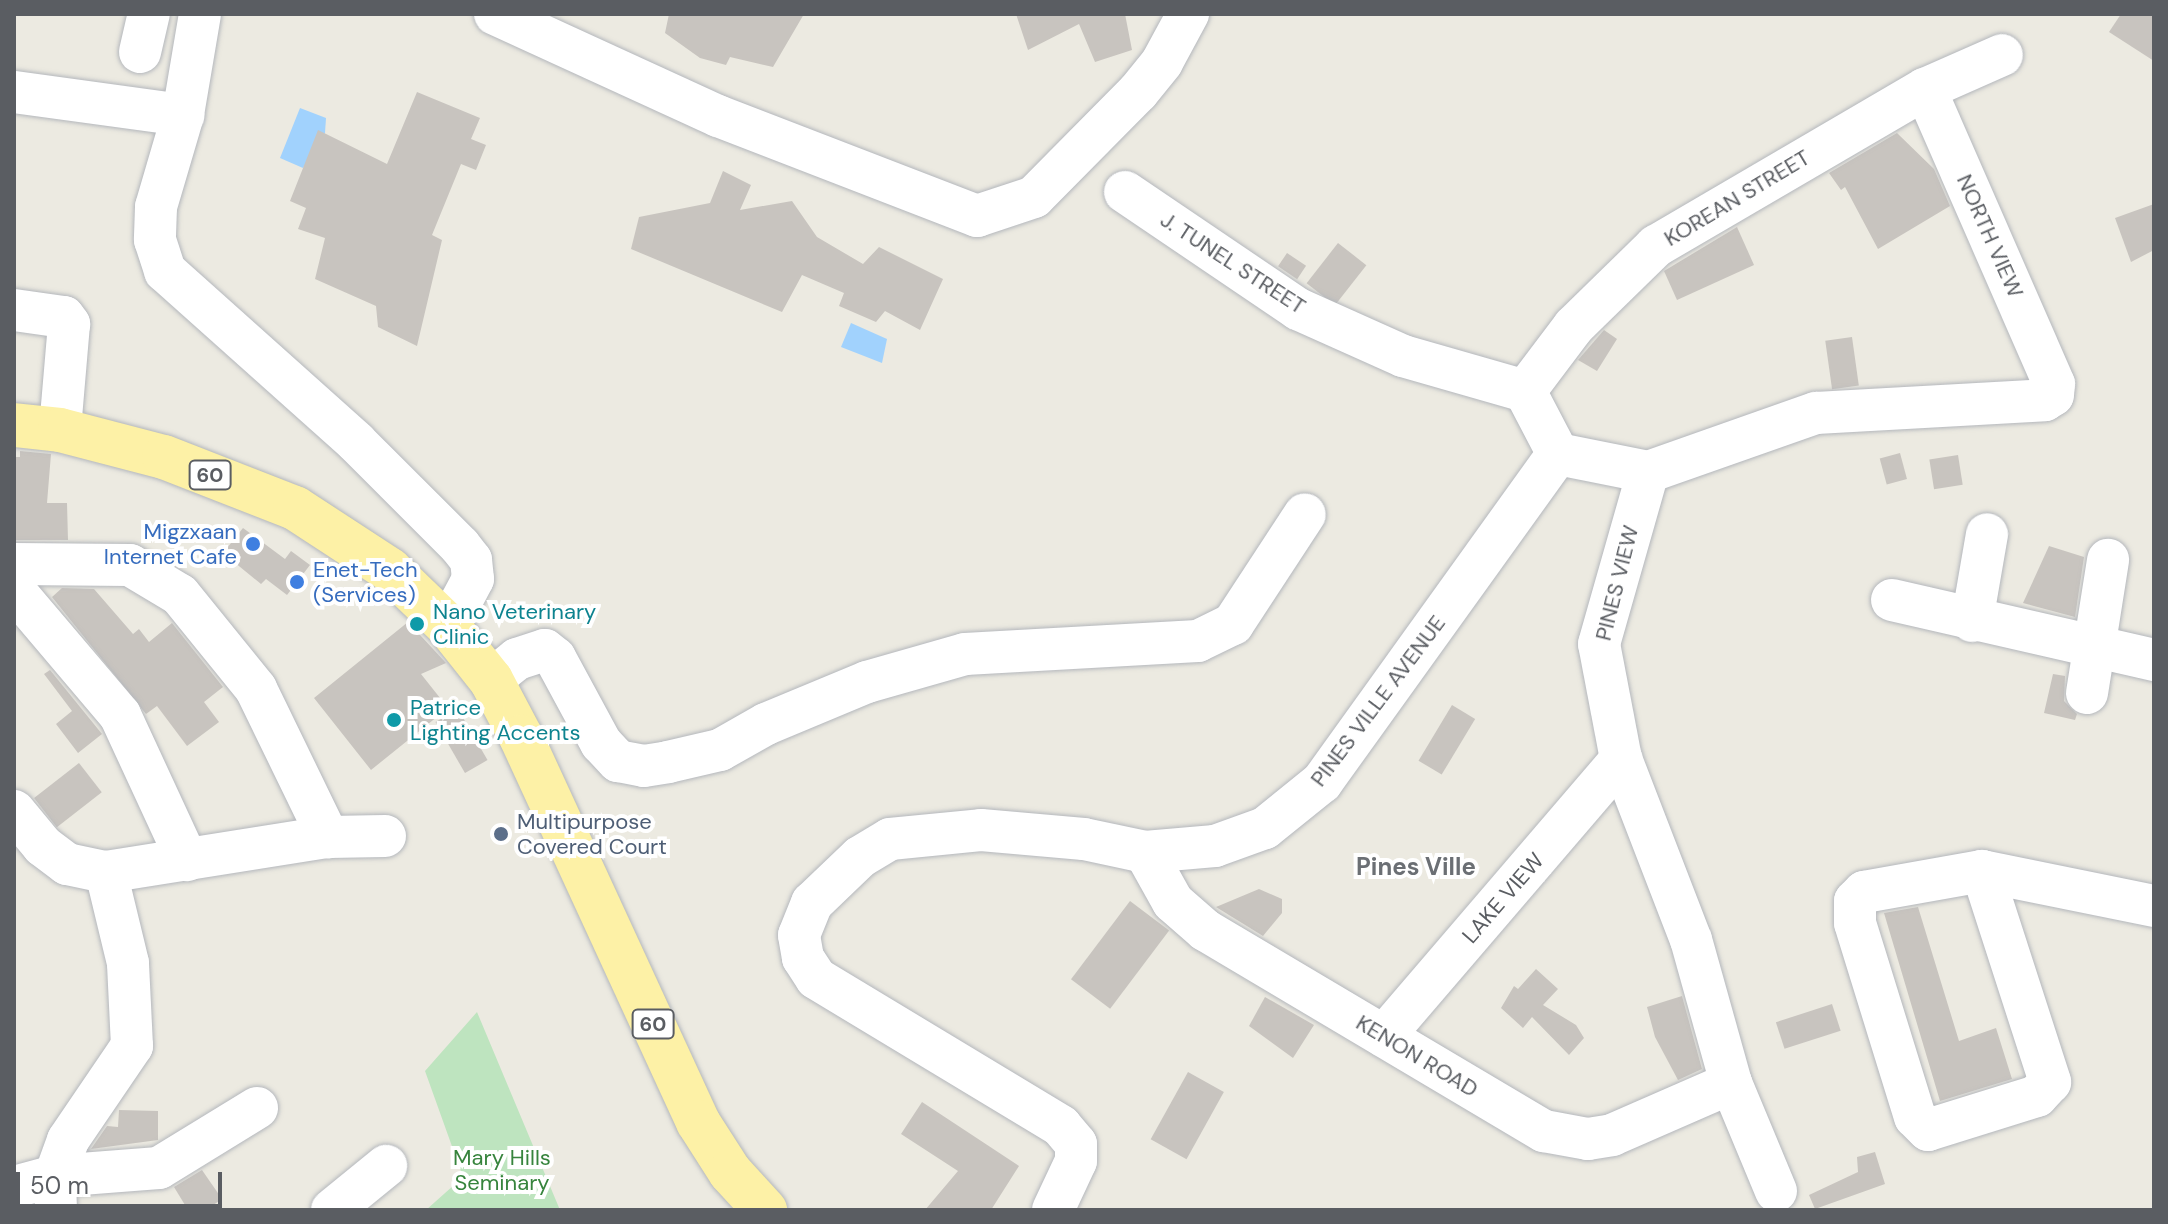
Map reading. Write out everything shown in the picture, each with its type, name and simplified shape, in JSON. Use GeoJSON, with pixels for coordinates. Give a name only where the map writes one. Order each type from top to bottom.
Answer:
{"type":"FeatureCollection","features":[{"type":"Feature","properties":{"kind":"main road","name":"60"},"geometry":{"type":"LineString","coordinates":[[14,425],[60,430],[164,457],[295,508],[390,570],[448,626],[491,680],[698,1122],[730,1172],[765,1210]]}},
{"type":"Feature","properties":{"kind":"street"},"geometry":{"type":"LineString","coordinates":[[200,14],[183,115],[156,207],[155,240],[165,271],[356,442],[460,546],[471,560],[473,579],[448,626]]}},
{"type":"Feature","properties":{"kind":"street"},"geometry":{"type":"LineString","coordinates":[[495,14],[718,116],[977,216],[1034,197],[1138,92],[1162,62],[1188,14]]}},
{"type":"Feature","properties":{"kind":"street","name":"KOREAN STREET"},"geometry":{"type":"LineString","coordinates":[[1525,391],[1574,326],[1656,246],[1925,89],[2002,55]]}},
{"type":"Feature","properties":{"kind":"street"},"geometry":{"type":"LineString","coordinates":[[16,88],[183,115]]}},
{"type":"Feature","properties":{"kind":"street","name":"NORTH VIEW"},"geometry":{"type":"LineString","coordinates":[[1648,472],[1816,413],[2045,400],[2053,395],[2054,384],[1925,89]]}},
{"type":"Feature","properties":{"kind":"street","name":"J. TUNEL STREET"},"geometry":{"type":"LineString","coordinates":[[1125,192],[1298,309],[1403,356],[1525,391]]}},
{"type":"Feature","properties":{"kind":"street"},"geometry":{"type":"LineString","coordinates":[[14,310],[64,317],[69,324],[60,430]]}},
{"type":"Feature","properties":{"kind":"street"},"geometry":{"type":"LineString","coordinates":[[1525,391],[1558,454],[1648,472]]}},
{"type":"Feature","properties":{"kind":"street","name":"PINES VILLE AVENUE"},"geometry":{"type":"LineString","coordinates":[[1053,1210],[1076,1161],[1076,1144],[1061,1126],[816,978],[803,958],[799,935],[824,887],[890,839],[981,830],[1084,839],[1145,852],[1215,846],[1265,828],[1322,782],[1558,454]]}},
{"type":"Feature","properties":{"kind":"street","name":"PINES VIEW"},"geometry":{"type":"LineString","coordinates":[[1648,472],[1599,644],[1621,759],[1691,940],[1731,1083],[1776,1191]]}},
{"type":"Feature","properties":{"kind":"street"},"geometry":{"type":"LineString","coordinates":[[491,680],[517,659],[545,650],[555,658],[601,743],[618,761],[644,766],[668,762],[720,750],[766,724],[867,682],[965,654],[1198,641],[1233,624],[1305,514]]}},
{"type":"Feature","properties":{"kind":"street"},"geometry":{"type":"LineString","coordinates":[[1972,621],[1987,534]]}},
{"type":"Feature","properties":{"kind":"street"},"geometry":{"type":"LineString","coordinates":[[2087,693],[2108,560]]}},
{"type":"Feature","properties":{"kind":"street"},"geometry":{"type":"LineString","coordinates":[[14,564],[130,565],[180,595],[256,689],[328,837]]}},
{"type":"Feature","properties":{"kind":"street"},"geometry":{"type":"LineString","coordinates":[[14,590],[120,715],[187,860]]}},
{"type":"Feature","properties":{"kind":"street"},"geometry":{"type":"LineString","coordinates":[[1892,600],[1972,621],[2154,660]]}},
{"type":"Feature","properties":{"kind":"street","name":"LAKE VIEW"},"geometry":{"type":"LineString","coordinates":[[1384,1036],[1621,759]]}},
{"type":"Feature","properties":{"kind":"street"},"geometry":{"type":"LineString","coordinates":[[14,811],[43,846],[67,864],[106,872],[328,837],[385,836]]}},
{"type":"Feature","properties":{"kind":"street","name":"KENON ROAD"},"geometry":{"type":"LineString","coordinates":[[1145,852],[1173,902],[1205,930],[1544,1131],[1588,1139],[1612,1135],[1731,1083]]}},
{"type":"Feature","properties":{"kind":"street"},"geometry":{"type":"LineString","coordinates":[[1982,871],[2050,1082],[2037,1096],[1928,1130],[1915,1117],[1855,923],[1855,901],[1864,892],[1982,871],[2154,906]]}},
{"type":"Feature","properties":{"kind":"street"},"geometry":{"type":"LineString","coordinates":[[56,1193],[68,1140],[132,1046],[128,963],[106,872]]}},
{"type":"Feature","properties":{"kind":"street"},"geometry":{"type":"LineString","coordinates":[[14,1187],[56,1193],[159,1168],[257,1108]]}},
{"type":"Feature","properties":{"kind":"street"},"geometry":{"type":"LineString","coordinates":[[332,1210],[386,1166]]}},
{"type":"Feature","properties":{"kind":"green space","name":"Mary Hills Seminary"},"geometry":{"type":"Polygon","coordinates":[[[477,1012],[560,1210],[426,1210],[463,1177],[425,1071],[477,1012]]]}},
{"type":"Feature","properties":{"kind":"water"},"geometry":{"type":"Polygon","coordinates":[[[300,108],[326,118],[325,133],[303,168],[280,158],[300,108]]]}},
{"type":"Feature","properties":{"kind":"water"},"geometry":{"type":"Polygon","coordinates":[[[851,323],[887,339],[882,363],[841,347],[851,323]]]}},
{"type":"Feature","properties":{"kind":"building"},"geometry":{"type":"Polygon","coordinates":[[[669,14],[804,14],[773,67],[730,57],[726,65],[700,58],[665,33],[669,14]]]}},
{"type":"Feature","properties":{"kind":"building"},"geometry":{"type":"Polygon","coordinates":[[[1016,14],[1125,14],[1132,50],[1095,62],[1079,24],[1028,50],[1016,14]]]}},
{"type":"Feature","properties":{"kind":"building"},"geometry":{"type":"Polygon","coordinates":[[[2121,14],[2154,14],[2154,61],[2109,32],[2121,14]]]}},
{"type":"Feature","properties":{"kind":"building"},"geometry":{"type":"Polygon","coordinates":[[[417,92],[480,118],[471,139],[486,145],[476,170],[461,164],[432,235],[442,240],[417,346],[378,327],[376,306],[315,279],[325,238],[298,229],[306,208],[290,201],[318,130],[387,164],[417,92]]]}},
{"type":"Feature","properties":{"kind":"building"},"geometry":{"type":"Polygon","coordinates":[[[1897,133],[1934,169],[1950,206],[1878,249],[1845,187],[1841,190],[1829,173],[1897,133]]]}},
{"type":"Feature","properties":{"kind":"building"},"geometry":{"type":"Polygon","coordinates":[[[723,171],[751,185],[740,210],[792,201],[817,237],[863,264],[879,247],[943,279],[920,330],[885,311],[876,322],[839,306],[844,293],[802,275],[782,312],[631,249],[639,217],[710,203],[723,171]]]}},
{"type":"Feature","properties":{"kind":"building"},"geometry":{"type":"Polygon","coordinates":[[[2154,204],[2154,250],[2131,262],[2115,218],[2154,204]]]}},
{"type":"Feature","properties":{"kind":"building"},"geometry":{"type":"Polygon","coordinates":[[[1737,227],[1754,265],[1677,300],[1664,271],[1737,227]]]}},
{"type":"Feature","properties":{"kind":"building"},"geometry":{"type":"Polygon","coordinates":[[[1338,243],[1366,265],[1335,305],[1307,283],[1338,243]]]}},
{"type":"Feature","properties":{"kind":"building"},"geometry":{"type":"Polygon","coordinates":[[[1287,253],[1306,266],[1297,279],[1278,266],[1287,253]]]}},
{"type":"Feature","properties":{"kind":"building"},"geometry":{"type":"Polygon","coordinates":[[[1604,330],[1617,339],[1597,371],[1578,360],[1604,330]]]}},
{"type":"Feature","properties":{"kind":"building"},"geometry":{"type":"Polygon","coordinates":[[[1852,337],[1859,386],[1832,389],[1825,341],[1852,337]]]}},
{"type":"Feature","properties":{"kind":"building"},"geometry":{"type":"Polygon","coordinates":[[[20,451],[51,454],[47,503],[67,503],[68,540],[14,540],[14,457],[20,457],[20,451]]]}},
{"type":"Feature","properties":{"kind":"building"},"geometry":{"type":"Polygon","coordinates":[[[1900,453],[1907,479],[1887,485],[1880,458],[1900,453]]]}},
{"type":"Feature","properties":{"kind":"building"},"geometry":{"type":"Polygon","coordinates":[[[1958,455],[1963,485],[1934,489],[1929,460],[1958,455]]]}},
{"type":"Feature","properties":{"kind":"building"},"geometry":{"type":"Polygon","coordinates":[[[243,528],[285,559],[291,551],[310,565],[287,595],[266,579],[261,584],[223,553],[243,528]]]}},
{"type":"Feature","properties":{"kind":"building"},"geometry":{"type":"Polygon","coordinates":[[[2049,546],[2084,557],[2075,617],[2023,603],[2049,546]]]}},
{"type":"Feature","properties":{"kind":"building"},"geometry":{"type":"Polygon","coordinates":[[[62,588],[94,589],[133,634],[139,629],[149,642],[172,623],[223,687],[204,702],[219,722],[187,746],[157,706],[146,714],[52,597],[62,588]]]}},
{"type":"Feature","properties":{"kind":"building"},"geometry":{"type":"Polygon","coordinates":[[[408,622],[446,663],[421,674],[448,708],[371,770],[314,698],[408,622]]]}},
{"type":"Feature","properties":{"kind":"building"},"geometry":{"type":"Polygon","coordinates":[[[50,670],[102,734],[78,753],[56,724],[72,711],[44,674],[50,670]]]}},
{"type":"Feature","properties":{"kind":"building"},"geometry":{"type":"Polygon","coordinates":[[[2053,674],[2065,676],[2064,701],[2077,714],[2075,720],[2044,713],[2053,674]]]}},
{"type":"Feature","properties":{"kind":"building"},"geometry":{"type":"Polygon","coordinates":[[[1452,705],[1475,719],[1442,775],[1419,761],[1452,705]]]}},
{"type":"Feature","properties":{"kind":"building"},"geometry":{"type":"Polygon","coordinates":[[[458,709],[487,760],[465,773],[435,722],[458,709]]]}},
{"type":"Feature","properties":{"kind":"building"},"geometry":{"type":"Polygon","coordinates":[[[79,763],[102,792],[57,827],[34,798],[79,763]]]}},
{"type":"Feature","properties":{"kind":"building"},"geometry":{"type":"Polygon","coordinates":[[[1259,889],[1282,899],[1282,913],[1263,936],[1216,907],[1259,889]]]}},
{"type":"Feature","properties":{"kind":"building"},"geometry":{"type":"Polygon","coordinates":[[[1130,901],[1169,930],[1110,1009],[1071,979],[1130,901]]]}},
{"type":"Feature","properties":{"kind":"building"},"geometry":{"type":"Polygon","coordinates":[[[1918,907],[1959,1041],[1996,1028],[2012,1079],[1940,1101],[1884,913],[1918,907]]]}},
{"type":"Feature","properties":{"kind":"building"},"geometry":{"type":"Polygon","coordinates":[[[1536,969],[1558,989],[1543,1005],[1576,1025],[1584,1038],[1569,1055],[1532,1017],[1523,1028],[1501,1008],[1514,986],[1518,989],[1536,969]]]}},
{"type":"Feature","properties":{"kind":"building"},"geometry":{"type":"Polygon","coordinates":[[[1682,996],[1702,1069],[1678,1080],[1655,1037],[1647,1007],[1682,996]]]}},
{"type":"Feature","properties":{"kind":"building"},"geometry":{"type":"Polygon","coordinates":[[[1265,997],[1314,1025],[1293,1058],[1249,1026],[1265,997]]]}},
{"type":"Feature","properties":{"kind":"building"},"geometry":{"type":"Polygon","coordinates":[[[1832,1004],[1841,1031],[1785,1049],[1776,1022],[1832,1004]]]}},
{"type":"Feature","properties":{"kind":"building"},"geometry":{"type":"Polygon","coordinates":[[[1188,1072],[1224,1092],[1187,1159],[1151,1139],[1188,1072]]]}},
{"type":"Feature","properties":{"kind":"building"},"geometry":{"type":"Polygon","coordinates":[[[922,1102],[1019,1166],[991,1210],[925,1210],[958,1171],[901,1134],[922,1102]]]}},
{"type":"Feature","properties":{"kind":"building"},"geometry":{"type":"Polygon","coordinates":[[[119,1110],[158,1111],[158,1140],[91,1149],[107,1126],[118,1127],[119,1110]]]}},
{"type":"Feature","properties":{"kind":"building"},"geometry":{"type":"Polygon","coordinates":[[[1875,1152],[1885,1184],[1815,1209],[1809,1195],[1858,1172],[1857,1157],[1875,1152]]]}},
{"type":"Feature","properties":{"kind":"building"},"geometry":{"type":"Polygon","coordinates":[[[202,1170],[222,1199],[206,1210],[188,1210],[174,1187],[202,1170]]]}},
{"type":"Feature","properties":{"kind":"place","name":"Migzxaan Internet Cafe"},"geometry":{"type":"Point","coordinates":[253,544]}},
{"type":"Feature","properties":{"kind":"place","name":"Enet-Tech (Services)"},"geometry":{"type":"Point","coordinates":[297,582]}},
{"type":"Feature","properties":{"kind":"place","name":"Nano Veterinary Clinic"},"geometry":{"type":"Point","coordinates":[417,624]}},
{"type":"Feature","properties":{"kind":"place","name":"Patrice Lighting Accents"},"geometry":{"type":"Point","coordinates":[394,720]}},
{"type":"Feature","properties":{"kind":"place","name":"Multipurpose Covered Court"},"geometry":{"type":"Point","coordinates":[501,834]}},
{"type":"Feature","properties":{"kind":"district","name":"Pines Ville"},"geometry":{"type":"Point","coordinates":[1416,867]}}]}
